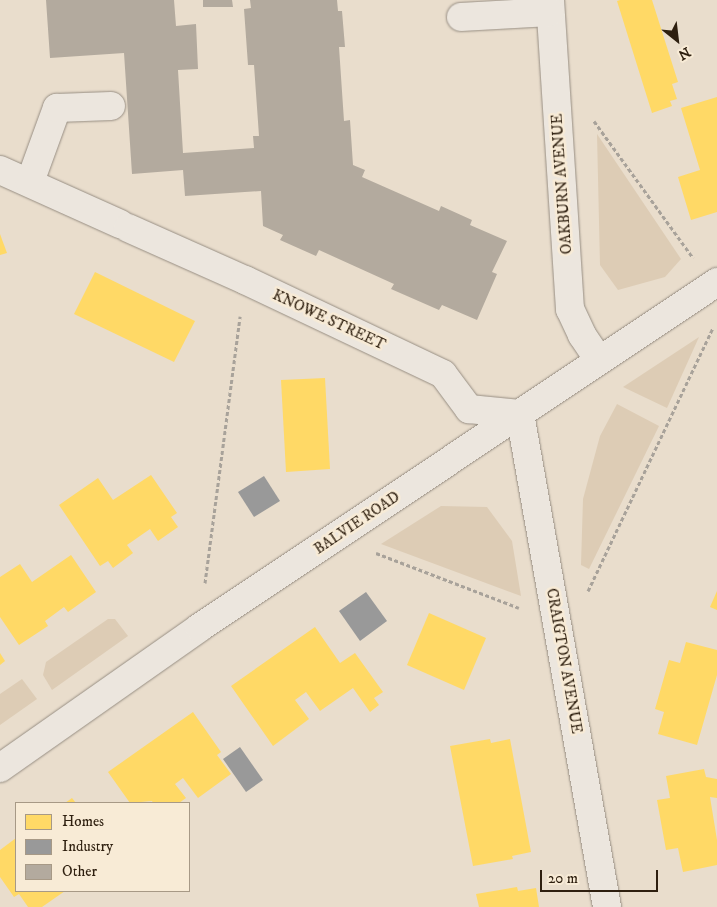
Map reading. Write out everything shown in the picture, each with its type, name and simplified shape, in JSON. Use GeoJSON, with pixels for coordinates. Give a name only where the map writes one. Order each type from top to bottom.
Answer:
{"type":"FeatureCollection","features":[{"type":"Feature","properties":{"kind":"street"},"geometry":{"type":"LineString","coordinates":[[462,16],[550,6]]}},
{"type":"Feature","properties":{"kind":"street","name":"OAKBURN AVENUE"},"geometry":{"type":"LineString","coordinates":[[550,6],[570,309],[582,335],[599,360]]}},
{"type":"Feature","properties":{"kind":"street"},"geometry":{"type":"LineString","coordinates":[[30,182],[57,108],[111,106]]}},
{"type":"Feature","properties":{"kind":"street","name":"KNOWE STREET"},"geometry":{"type":"LineString","coordinates":[[0,170],[245,280],[443,374],[469,409],[520,414]]}},
{"type":"Feature","properties":{"kind":"street","name":"BALVIE ROAD"},"geometry":{"type":"LineString","coordinates":[[0,768],[199,628],[715,283]]}},
{"type":"Feature","properties":{"kind":"street","name":"CRAIGTON AVENUE"},"geometry":{"type":"LineString","coordinates":[[520,414],[607,907]]}},
{"type":"Feature","properties":{"kind":"path"},"geometry":{"type":"LineString","coordinates":[[588,113],[715,283]]}},
{"type":"Feature","properties":{"kind":"path"},"geometry":{"type":"LineString","coordinates":[[199,628],[245,280]]}},
{"type":"Feature","properties":{"kind":"path"},"geometry":{"type":"LineString","coordinates":[[587,593],[713,327]]}},
{"type":"Feature","properties":{"kind":"path"},"geometry":{"type":"LineString","coordinates":[[336,537],[557,622]]}},
{"type":"Feature","properties":{"kind":"shaded area"},"geometry":{"type":"Polygon","coordinates":[[[597,134],[681,259],[665,277],[618,290],[600,265],[597,134]]]}},
{"type":"Feature","properties":{"kind":"shaded area"},"geometry":{"type":"Polygon","coordinates":[[[699,337],[667,408],[623,387],[699,337]]]}},
{"type":"Feature","properties":{"kind":"shaded area"},"geometry":{"type":"Polygon","coordinates":[[[617,404],[659,426],[589,569],[581,565],[583,499],[600,436],[617,404]]]}},
{"type":"Feature","properties":{"kind":"shaded area"},"geometry":{"type":"Polygon","coordinates":[[[441,506],[487,507],[512,541],[521,596],[381,544],[441,506]]]}},
{"type":"Feature","properties":{"kind":"shaded area"},"geometry":{"type":"Polygon","coordinates":[[[108,619],[115,619],[128,636],[52,690],[43,675],[46,662],[108,619]]]}},
{"type":"Feature","properties":{"kind":"shaded area"},"geometry":{"type":"Polygon","coordinates":[[[22,679],[37,699],[0,725],[0,694],[22,679]]]}},
{"type":"Feature","properties":{"kind":"building: Homes"},"geometry":{"type":"Polygon","coordinates":[[[652,0],[678,82],[672,84],[677,99],[670,101],[672,106],[652,113],[617,1],[652,0]]]}},
{"type":"Feature","properties":{"kind":"building: Homes"},"geometry":{"type":"Polygon","coordinates":[[[717,97],[717,212],[691,220],[678,177],[700,170],[681,108],[717,97]]]}},
{"type":"Feature","properties":{"kind":"building: Homes"},"geometry":{"type":"Polygon","coordinates":[[[0,234],[7,253],[0,255],[0,234]]]}},
{"type":"Feature","properties":{"kind":"building: Homes"},"geometry":{"type":"Polygon","coordinates":[[[95,272],[195,321],[174,362],[74,314],[95,272]]]}},
{"type":"Feature","properties":{"kind":"building: Homes"},"geometry":{"type":"Polygon","coordinates":[[[325,378],[330,469],[286,472],[281,380],[325,378]]]}},
{"type":"Feature","properties":{"kind":"building: Homes"},"geometry":{"type":"Polygon","coordinates":[[[151,475],[177,513],[171,517],[178,527],[158,541],[150,529],[127,545],[133,553],[113,568],[108,561],[100,566],[59,505],[98,478],[113,500],[151,475]]]}},
{"type":"Feature","properties":{"kind":"building: Homes"},"geometry":{"type":"Polygon","coordinates":[[[71,555],[96,592],[68,612],[64,607],[45,621],[48,626],[19,645],[0,617],[0,577],[20,564],[32,582],[71,555]]]}},
{"type":"Feature","properties":{"kind":"building: Homes"},"geometry":{"type":"Polygon","coordinates":[[[717,591],[717,610],[710,607],[717,591]]]}},
{"type":"Feature","properties":{"kind":"building: Homes"},"geometry":{"type":"Polygon","coordinates":[[[429,613],[486,638],[464,690],[407,665],[429,613]]]}},
{"type":"Feature","properties":{"kind":"building: Homes"},"geometry":{"type":"Polygon","coordinates":[[[315,627],[340,663],[355,653],[383,692],[374,698],[379,705],[370,712],[353,688],[320,711],[306,692],[295,700],[309,719],[273,746],[231,686],[315,627]]]}},
{"type":"Feature","properties":{"kind":"building: Homes"},"geometry":{"type":"Polygon","coordinates":[[[686,642],[717,650],[717,675],[697,745],[658,734],[664,712],[655,709],[669,660],[680,663],[686,642]]]}},
{"type":"Feature","properties":{"kind":"building: Homes"},"geometry":{"type":"Polygon","coordinates":[[[0,653],[5,661],[0,665],[0,653]]]}},
{"type":"Feature","properties":{"kind":"building: Homes"},"geometry":{"type":"Polygon","coordinates":[[[193,712],[221,752],[217,755],[231,774],[198,798],[183,778],[175,784],[186,798],[180,802],[129,802],[108,772],[193,712]]]}},
{"type":"Feature","properties":{"kind":"building: Homes"},"geometry":{"type":"Polygon","coordinates":[[[490,739],[491,743],[510,739],[531,852],[512,856],[513,859],[473,866],[450,746],[490,739]]]}},
{"type":"Feature","properties":{"kind":"building: Homes"},"geometry":{"type":"Polygon","coordinates":[[[704,769],[706,777],[717,779],[717,798],[710,797],[717,840],[717,865],[683,872],[678,848],[666,850],[657,800],[670,798],[666,776],[704,769]]]}},
{"type":"Feature","properties":{"kind":"building: Homes"},"geometry":{"type":"Polygon","coordinates":[[[72,798],[75,802],[66,802],[72,798]]]}},
{"type":"Feature","properties":{"kind":"building: Homes"},"geometry":{"type":"Polygon","coordinates":[[[15,839],[15,892],[64,892],[42,907],[28,907],[19,894],[14,897],[0,877],[0,850],[15,839]]]}},
{"type":"Feature","properties":{"kind":"building: Homes"},"geometry":{"type":"Polygon","coordinates":[[[517,887],[518,891],[536,888],[539,907],[479,907],[476,894],[517,887]]]}},
{"type":"Feature","properties":{"kind":"building: Industry"},"geometry":{"type":"Polygon","coordinates":[[[264,476],[280,501],[254,517],[238,492],[264,476]]]}},
{"type":"Feature","properties":{"kind":"building: Industry"},"geometry":{"type":"Polygon","coordinates":[[[366,592],[387,621],[360,641],[339,611],[366,592]]]}},
{"type":"Feature","properties":{"kind":"building: Industry"},"geometry":{"type":"Polygon","coordinates":[[[240,747],[263,780],[246,792],[223,759],[240,747]]]}},
{"type":"Feature","properties":{"kind":"building: Other"},"geometry":{"type":"Polygon","coordinates":[[[46,0],[174,0],[176,26],[196,24],[198,69],[178,70],[183,153],[254,148],[253,136],[259,136],[254,65],[248,65],[244,9],[251,8],[250,0],[337,0],[338,11],[342,11],[345,47],[339,47],[344,121],[350,120],[353,165],[365,170],[362,177],[439,211],[441,206],[472,220],[470,225],[507,241],[492,272],[497,274],[477,320],[442,305],[439,310],[391,289],[394,284],[319,250],[316,256],[280,240],[283,235],[263,226],[261,191],[185,196],[183,170],[132,174],[124,53],[50,58],[46,0]]]}},
{"type":"Feature","properties":{"kind":"building: Other"},"geometry":{"type":"Polygon","coordinates":[[[203,0],[232,0],[233,7],[203,7],[203,0]]]}}]}
